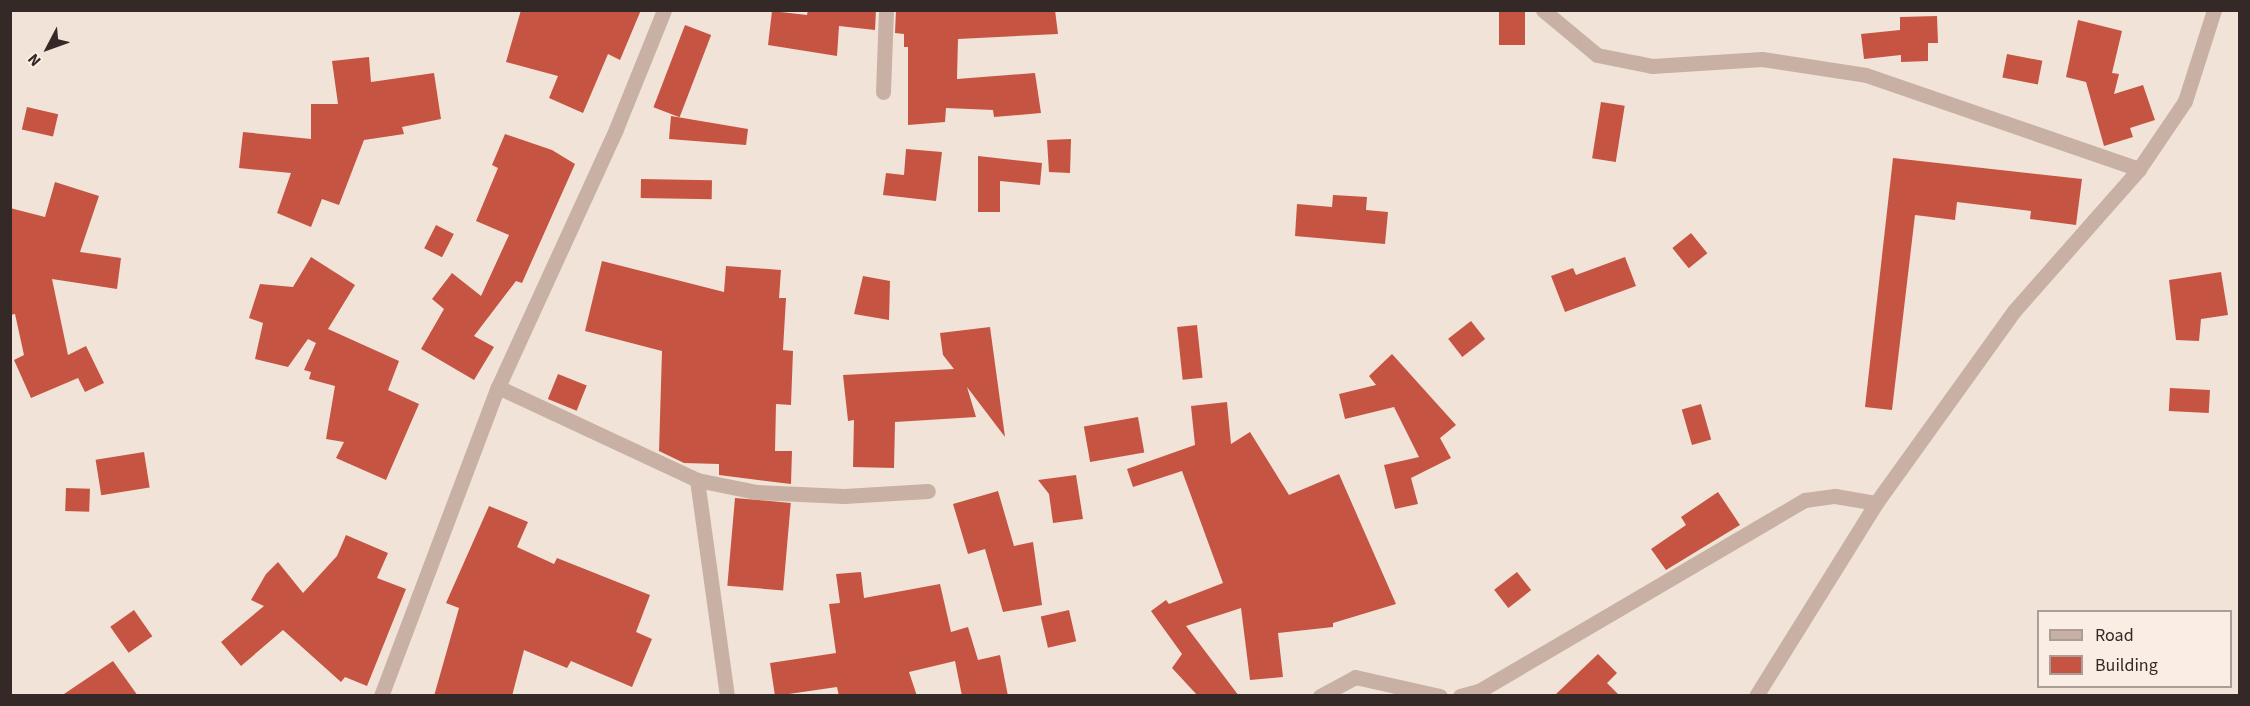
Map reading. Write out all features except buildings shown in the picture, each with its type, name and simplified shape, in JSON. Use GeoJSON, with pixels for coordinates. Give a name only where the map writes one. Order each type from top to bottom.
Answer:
{"type":"FeatureCollection","features":[{"type":"Feature","properties":{"kind":"street"},"geometry":{"type":"LineString","coordinates":[[381,696],[498,387],[616,129],[664,10]]}},
{"type":"Feature","properties":{"kind":"street"},"geometry":{"type":"LineString","coordinates":[[882,92],[886,10]]}},
{"type":"Feature","properties":{"kind":"street"},"geometry":{"type":"LineString","coordinates":[[1543,10],[1597,56],[1652,66],[1762,59],[1866,75],[2139,169]]}},
{"type":"Feature","properties":{"kind":"street"},"geometry":{"type":"LineString","coordinates":[[1756,696],[1876,503],[2014,311],[2139,169],[2185,101],[2214,10]]}},
{"type":"Feature","properties":{"kind":"street"},"geometry":{"type":"LineString","coordinates":[[498,387],[698,480],[767,492],[844,496],[928,491]]}},
{"type":"Feature","properties":{"kind":"street"},"geometry":{"type":"LineString","coordinates":[[698,480],[727,696]]}},
{"type":"Feature","properties":{"kind":"street"},"geometry":{"type":"LineString","coordinates":[[1460,696],[1479,691],[1805,500],[1835,496],[1876,503]]}},
{"type":"Feature","properties":{"kind":"street"},"geometry":{"type":"LineString","coordinates":[[1320,696],[1355,677],[1440,696]]}}]}
